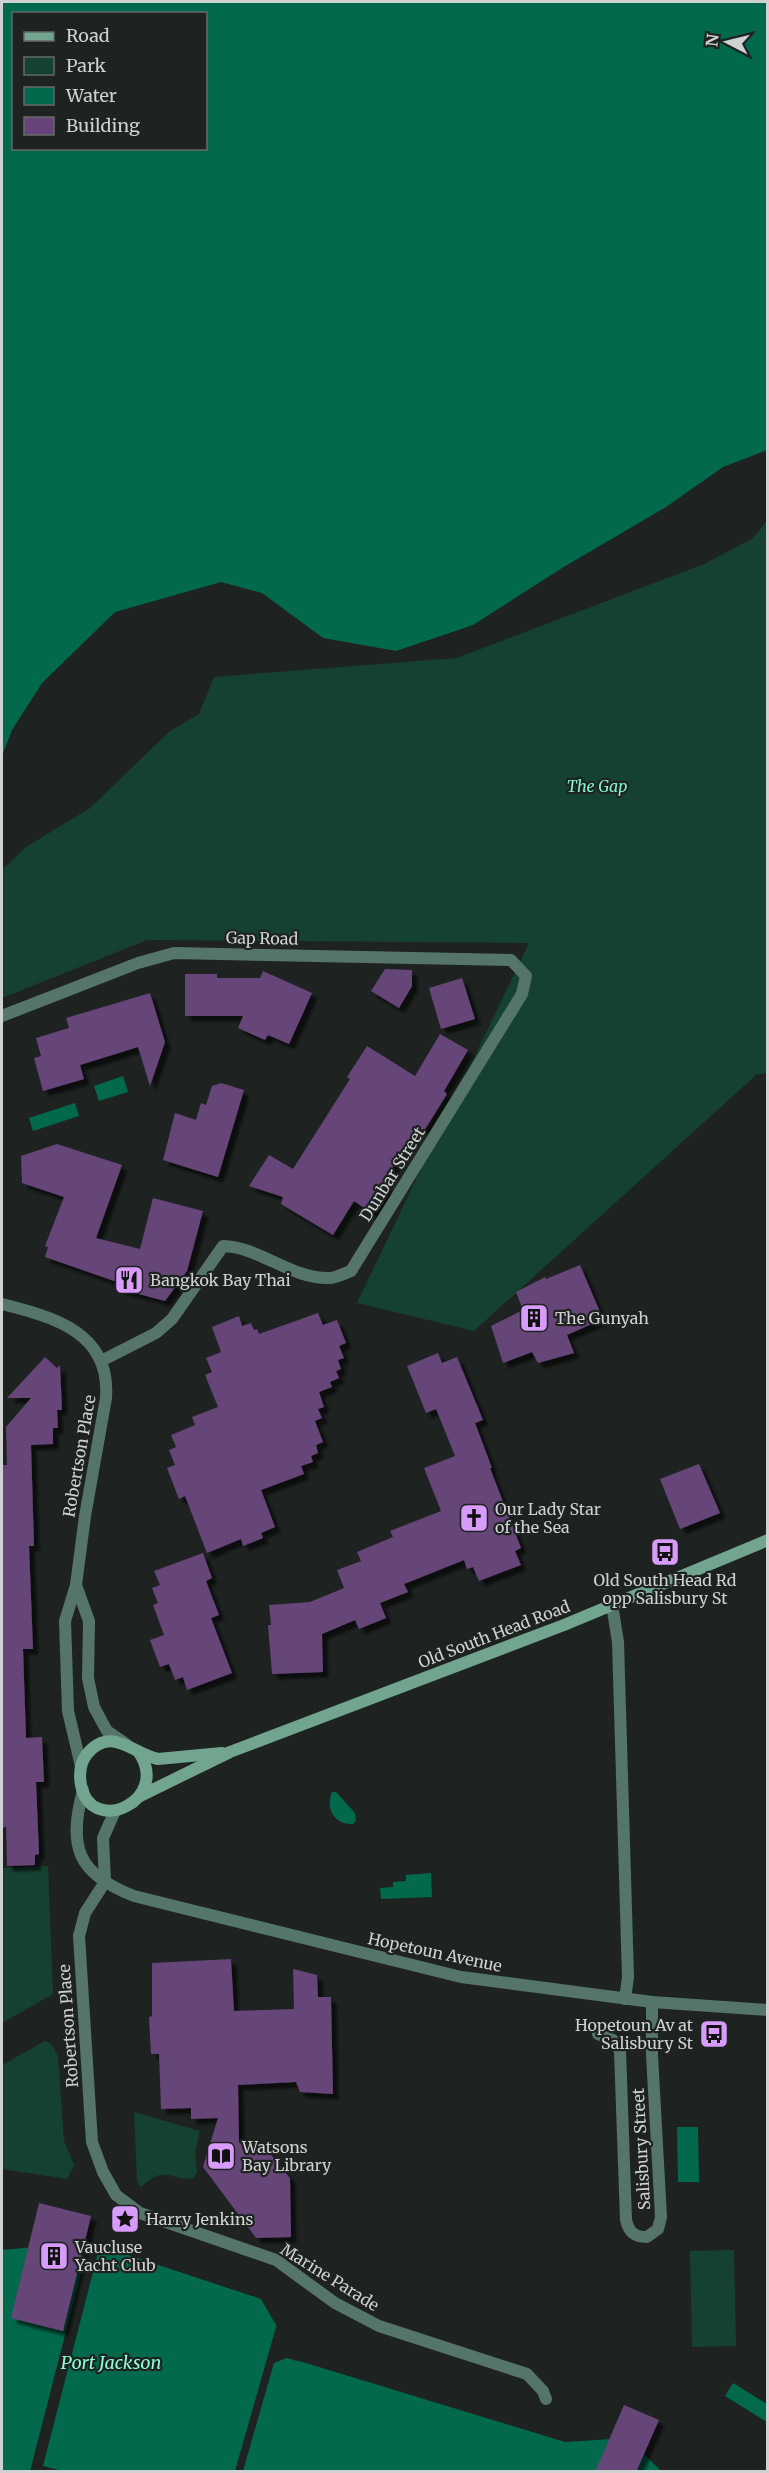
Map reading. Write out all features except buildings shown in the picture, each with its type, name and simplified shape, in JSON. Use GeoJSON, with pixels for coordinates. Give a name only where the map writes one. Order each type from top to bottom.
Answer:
{"type":"FeatureCollection","features":[{"type":"Feature","properties":{"kind":"main road","name":"Old South Head Road"},"geometry":{"type":"LineString","coordinates":[[140,1796],[230,1752],[358,1705],[612,1605],[768,1540]]}},
{"type":"Feature","properties":{"kind":"main road"},"geometry":{"type":"LineString","coordinates":[[109,1741],[126,1744],[138,1751],[143,1758],[147,1773],[144,1788],[140,1796],[129,1806],[115,1811],[95,1806],[82,1790],[81,1766],[84,1758],[97,1745],[109,1741]]}},
{"type":"Feature","properties":{"kind":"main road","name":"Old South Head Road"},"geometry":{"type":"LineString","coordinates":[[138,1751],[148,1757],[158,1759],[230,1752]]}},
{"type":"Feature","properties":{"kind":"street","name":"Gap Road"},"geometry":{"type":"LineString","coordinates":[[2,1016],[138,963],[174,953],[511,960],[526,976]]}},
{"type":"Feature","properties":{"kind":"street","name":"Dunbar Street"},"geometry":{"type":"LineString","coordinates":[[101,1361],[156,1333],[172,1319],[223,1246],[237,1246],[299,1273],[331,1279],[351,1271],[522,994],[526,976]]}},
{"type":"Feature","properties":{"kind":"street"},"geometry":{"type":"LineString","coordinates":[[2,1304],[36,1312],[74,1329],[85,1338],[101,1361]]}},
{"type":"Feature","properties":{"kind":"street","name":"Robertson Place"},"geometry":{"type":"LineString","coordinates":[[81,1766],[68,1711],[65,1680],[65,1622],[76,1585],[85,1516],[106,1398],[107,1382],[101,1361]]}},
{"type":"Feature","properties":{"kind":"street","name":"Robertson Place"},"geometry":{"type":"LineString","coordinates":[[76,1585],[89,1621],[88,1678],[94,1707],[107,1731],[126,1744]]}},
{"type":"Feature","properties":{"kind":"street"},"geometry":{"type":"LineString","coordinates":[[612,1605],[618,1642],[628,1977],[625,1999]]}},
{"type":"Feature","properties":{"kind":"street","name":"Hopetoun Avenue"},"geometry":{"type":"LineString","coordinates":[[82,1790],[76,1814],[75,1834],[84,1863],[105,1882],[121,1891],[149,1900],[420,1968],[509,1984],[652,2002],[768,2010]]}},
{"type":"Feature","properties":{"kind":"street"},"geometry":{"type":"LineString","coordinates":[[105,1882],[103,1838],[115,1811]]}},
{"type":"Feature","properties":{"kind":"street","name":"Robertson Place"},"geometry":{"type":"LineString","coordinates":[[103,2172],[92,2142],[79,1936],[85,1913],[105,1882]]}},
{"type":"Feature","properties":{"kind":"street","name":"Salisbury Street"},"geometry":{"type":"LineString","coordinates":[[598,2034],[613,2040],[620,2051],[626,2220],[629,2230],[634,2235],[647,2237],[658,2229],[661,2217],[652,2055],[652,2002]]}},
{"type":"Feature","properties":{"kind":"street","name":"Marine Parade"},"geometry":{"type":"LineString","coordinates":[[103,2172],[116,2195],[140,2214],[276,2260],[335,2303],[379,2326],[526,2374],[543,2391],[546,2399]]}},
{"type":"Feature","properties":{"kind":"green space","name":"The Gap"},"geometry":{"type":"Polygon","coordinates":[[[767,521],[767,1073],[756,1075],[474,1331],[357,1303],[529,943],[147,940],[2,998],[2,870],[26,847],[90,808],[170,731],[199,714],[214,677],[457,658],[704,564],[752,539],[767,521]]]}},
{"type":"Feature","properties":{"kind":"green space"},"geometry":{"type":"Polygon","coordinates":[[[48,1866],[53,1994],[2,2023],[2,1868],[48,1866]]]}},
{"type":"Feature","properties":{"kind":"green space"},"geometry":{"type":"Polygon","coordinates":[[[45,2041],[51,2044],[58,2056],[64,2141],[74,2165],[67,2179],[2,2169],[2,2065],[45,2041]]]}},
{"type":"Feature","properties":{"kind":"green space"},"geometry":{"type":"Polygon","coordinates":[[[134,2112],[200,2131],[195,2152],[197,2172],[194,2178],[186,2179],[164,2174],[141,2187],[137,2181],[134,2112]]]}},
{"type":"Feature","properties":{"kind":"green space"},"geometry":{"type":"Polygon","coordinates":[[[734,2250],[736,2346],[692,2347],[690,2251],[734,2250]]]}},
{"type":"Feature","properties":{"kind":"water"},"geometry":{"type":"Polygon","coordinates":[[[2,2],[767,2],[767,450],[723,467],[666,507],[562,568],[473,625],[396,651],[323,638],[262,593],[221,582],[115,612],[42,683],[12,730],[2,756],[2,2]]]}},
{"type":"Feature","properties":{"kind":"water"},"geometry":{"type":"Polygon","coordinates":[[[123,1076],[128,1092],[99,1101],[94,1086],[123,1076]]]}},
{"type":"Feature","properties":{"kind":"water"},"geometry":{"type":"Polygon","coordinates":[[[75,1103],[79,1116],[33,1131],[29,1118],[75,1103]]]}},
{"type":"Feature","properties":{"kind":"water"},"geometry":{"type":"Polygon","coordinates":[[[332,1792],[336,1792],[355,1813],[356,1821],[353,1824],[346,1824],[336,1819],[330,1804],[332,1792]]]}},
{"type":"Feature","properties":{"kind":"water"},"geometry":{"type":"Polygon","coordinates":[[[431,1873],[432,1897],[381,1899],[380,1888],[393,1887],[393,1882],[406,1881],[406,1875],[431,1873]]]}},
{"type":"Feature","properties":{"kind":"water"},"geometry":{"type":"Polygon","coordinates":[[[677,2127],[698,2127],[699,2182],[678,2182],[677,2127]]]}},
{"type":"Feature","properties":{"kind":"water","name":"Port Jackson"},"geometry":{"type":"Polygon","coordinates":[[[89,2242],[261,2299],[296,2360],[565,2442],[628,2438],[661,2471],[2,2472],[2,2250],[89,2242]]]}},
{"type":"Feature","properties":{"kind":"water"},"geometry":{"type":"Polygon","coordinates":[[[733,2383],[767,2404],[767,2422],[725,2396],[733,2383]]]}},
{"type":"Feature","properties":{"kind":"pier"},"geometry":{"type":"Polygon","coordinates":[[[89,2242],[100,2245],[43,2466],[63,2471],[30,2471],[89,2242]]]}},
{"type":"Feature","properties":{"kind":"pier"},"geometry":{"type":"Polygon","coordinates":[[[276,2327],[282,2329],[298,2357],[297,2361],[287,2358],[274,2363],[243,2471],[235,2471],[276,2327]]]}},
{"type":"Feature","properties":{"kind":"place","name":"Bangkok Bay Thai"},"geometry":{"type":"Point","coordinates":[129,1280]}},
{"type":"Feature","properties":{"kind":"place","name":"The Gunyah"},"geometry":{"type":"Point","coordinates":[534,1318]}},
{"type":"Feature","properties":{"kind":"place","name":"Our Lady Star of the Sea"},"geometry":{"type":"Point","coordinates":[474,1518]}},
{"type":"Feature","properties":{"kind":"place","name":"Old South Head Rd opp Salisbury St"},"geometry":{"type":"Point","coordinates":[665,1552]}},
{"type":"Feature","properties":{"kind":"place","name":"Hopetoun Av at Salisbury St"},"geometry":{"type":"Point","coordinates":[714,2034]}},
{"type":"Feature","properties":{"kind":"place","name":"Watsons Bay Library"},"geometry":{"type":"Point","coordinates":[221,2156]}},
{"type":"Feature","properties":{"kind":"place","name":"Harry Jenkins"},"geometry":{"type":"Point","coordinates":[125,2219]}},
{"type":"Feature","properties":{"kind":"place","name":"Vaucluse Yacht Club"},"geometry":{"type":"Point","coordinates":[54,2256]}}]}
